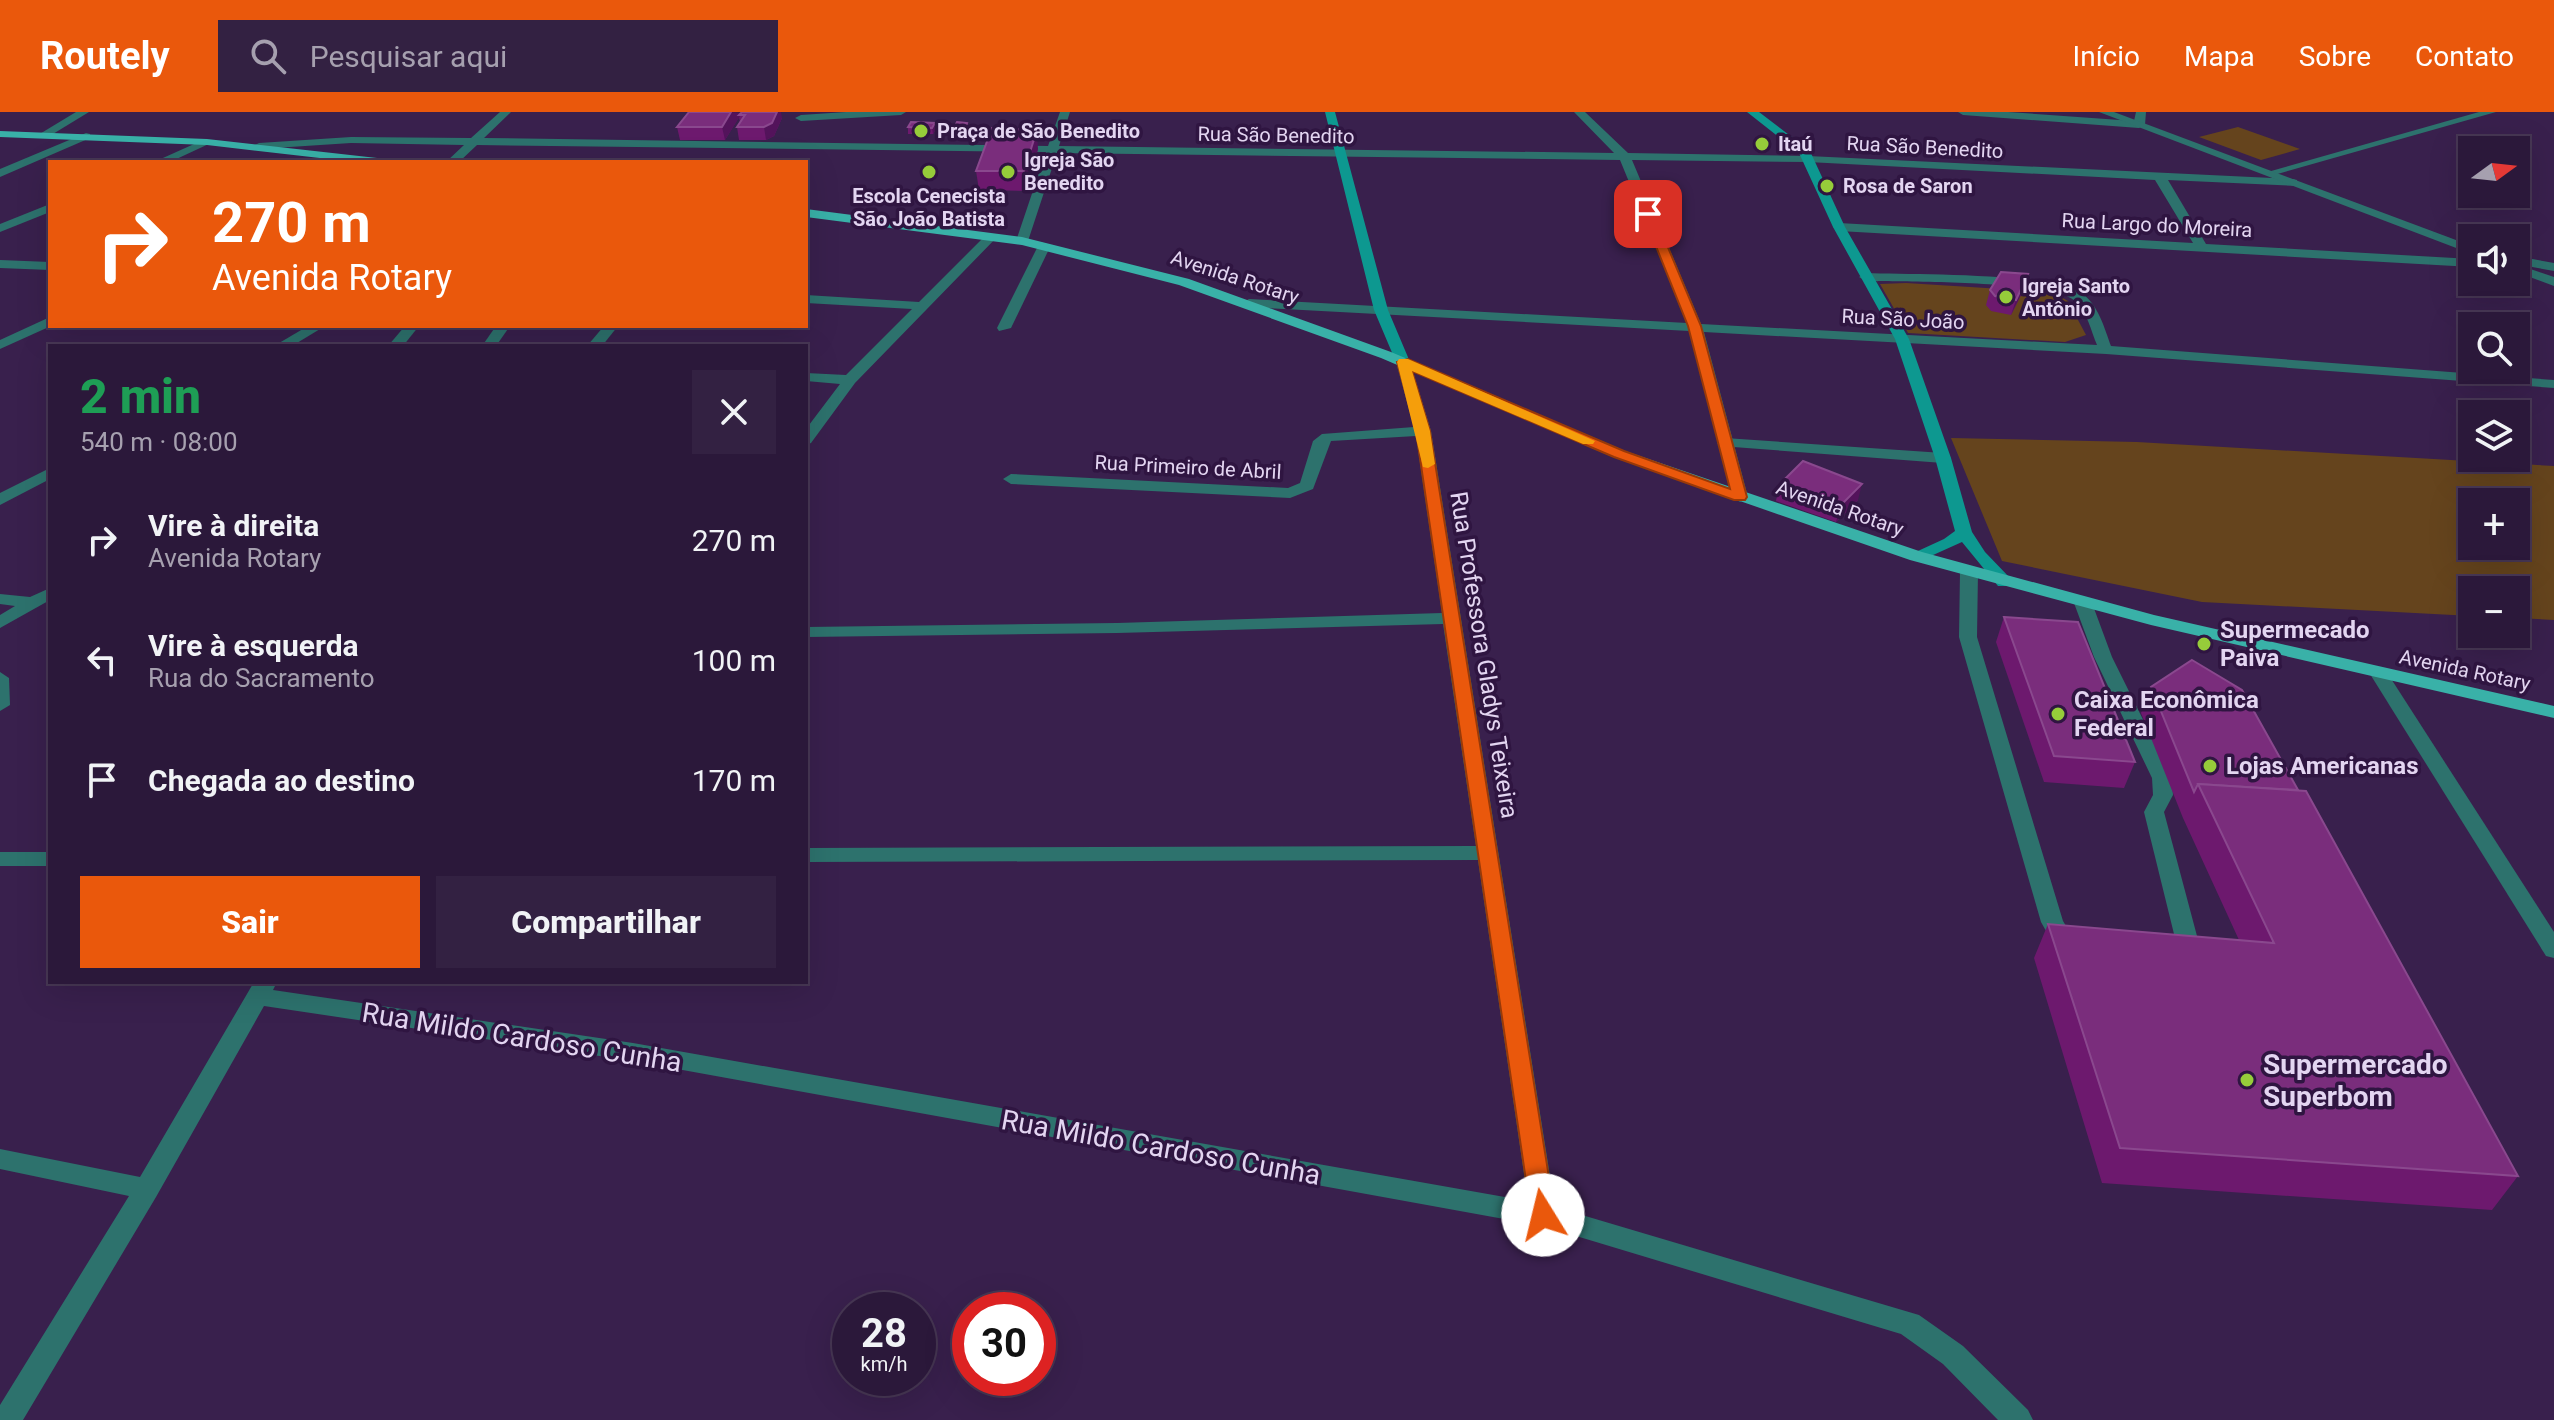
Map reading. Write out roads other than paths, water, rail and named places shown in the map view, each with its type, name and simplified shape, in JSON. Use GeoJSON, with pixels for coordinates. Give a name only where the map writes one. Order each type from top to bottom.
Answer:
{"type":"FeatureCollection","features":[{"type":"Feature","properties":{"kind":"main road","name":"Rua Professora Gladys Teixeira"},"geometry":{"type":"LineString","coordinates":[[1330,112],[1381,310],[1403,362]]}},
{"type":"Feature","properties":{"kind":"main road"},"geometry":{"type":"LineString","coordinates":[[1752,112],[1789,138],[1808,159],[1839,227],[1902,339],[1943,458],[1964,532],[1979,555],[2004,582]]}},
{"type":"Feature","properties":{"kind":"main road"},"geometry":{"type":"LineString","coordinates":[[0,134],[207,142],[370,160]]}},
{"type":"Feature","properties":{"kind":"main road","name":"Avenida Rotary"},"geometry":{"type":"LineString","coordinates":[[808,213],[1045,245],[1184,282],[1249,303],[1403,362],[1619,454],[1916,556],[2083,603],[2379,674],[2554,712]]}},
{"type":"Feature","properties":{"kind":"main road"},"geometry":{"type":"LineString","coordinates":[[1916,556],[1936,551],[1964,532]]}},
{"type":"Feature","properties":{"kind":"street"},"geometry":{"type":"LineString","coordinates":[[44,135],[84,112]]}},
{"type":"Feature","properties":{"kind":"street"},"geometry":{"type":"LineString","coordinates":[[454,160],[506,112]]}},
{"type":"Feature","properties":{"kind":"street"},"geometry":{"type":"LineString","coordinates":[[787,146],[803,115],[901,112]]}},
{"type":"Feature","properties":{"kind":"street"},"geometry":{"type":"LineString","coordinates":[[1022,241],[1065,112]]}},
{"type":"Feature","properties":{"kind":"street"},"geometry":{"type":"LineString","coordinates":[[1579,112],[1625,157],[1695,326],[1740,497]]}},
{"type":"Feature","properties":{"kind":"street"},"geometry":{"type":"LineString","coordinates":[[1963,112],[2140,119]]}},
{"type":"Feature","properties":{"kind":"street"},"geometry":{"type":"LineString","coordinates":[[2104,112],[2140,119],[2293,183],[2458,245]]}},
{"type":"Feature","properties":{"kind":"street"},"geometry":{"type":"LineString","coordinates":[[2270,173],[2491,112]]}},
{"type":"Feature","properties":{"kind":"street"},"geometry":{"type":"LineString","coordinates":[[0,173],[86,136]]}},
{"type":"Feature","properties":{"kind":"street","name":"Rua São Benedito"},"geometry":{"type":"LineString","coordinates":[[259,146],[351,140],[1808,159],[2293,183]]}},
{"type":"Feature","properties":{"kind":"street"},"geometry":{"type":"LineString","coordinates":[[165,160],[207,142]]}},
{"type":"Feature","properties":{"kind":"street"},"geometry":{"type":"LineString","coordinates":[[2159,176],[2202,248]]}},
{"type":"Feature","properties":{"kind":"street"},"geometry":{"type":"LineString","coordinates":[[0,228],[48,209]]}},
{"type":"Feature","properties":{"kind":"street","name":"Rua Largo do Moreira"},"geometry":{"type":"LineString","coordinates":[[1839,227],[2458,262]]}},
{"type":"Feature","properties":{"kind":"street"},"geometry":{"type":"LineString","coordinates":[[808,437],[850,380],[992,236]]}},
{"type":"Feature","properties":{"kind":"street"},"geometry":{"type":"LineString","coordinates":[[1004,328],[1045,245]]}},
{"type":"Feature","properties":{"kind":"street"},"geometry":{"type":"LineString","coordinates":[[2530,263],[2554,267]]}},
{"type":"Feature","properties":{"kind":"street"},"geometry":{"type":"LineString","coordinates":[[0,264],[48,266]]}},
{"type":"Feature","properties":{"kind":"street"},"geometry":{"type":"LineString","coordinates":[[2530,273],[2554,282]]}},
{"type":"Feature","properties":{"kind":"street"},"geometry":{"type":"LineString","coordinates":[[1866,277],[2058,289],[2078,297],[2084,303],[2106,350]]}},
{"type":"Feature","properties":{"kind":"street"},"geometry":{"type":"LineString","coordinates":[[808,299],[922,306]]}},
{"type":"Feature","properties":{"kind":"street","name":"Rua São João"},"geometry":{"type":"LineString","coordinates":[[1249,303],[2106,350],[2554,384]]}},
{"type":"Feature","properties":{"kind":"street"},"geometry":{"type":"LineString","coordinates":[[0,345],[48,322]]}},
{"type":"Feature","properties":{"kind":"street"},"geometry":{"type":"LineString","coordinates":[[285,344],[314,328]]}},
{"type":"Feature","properties":{"kind":"street"},"geometry":{"type":"LineString","coordinates":[[306,344],[322,328]]}},
{"type":"Feature","properties":{"kind":"street"},"geometry":{"type":"LineString","coordinates":[[397,344],[410,328]]}},
{"type":"Feature","properties":{"kind":"street"},"geometry":{"type":"LineString","coordinates":[[596,344],[609,328]]}},
{"type":"Feature","properties":{"kind":"street","name":"Rua Professora Gladys Teixeira"},"geometry":{"type":"LineString","coordinates":[[1403,362],[1423,431],[1543,1215]]}},
{"type":"Feature","properties":{"kind":"street"},"geometry":{"type":"LineString","coordinates":[[808,377],[850,380]]}},
{"type":"Feature","properties":{"kind":"street","name":"Rua Primeiro de Abril"},"geometry":{"type":"LineString","coordinates":[[1011,479],[1290,493],[1307,486],[1321,441],[1327,437],[1423,431]]}},
{"type":"Feature","properties":{"kind":"street"},"geometry":{"type":"LineString","coordinates":[[1725,443],[1943,458]]}},
{"type":"Feature","properties":{"kind":"street"},"geometry":{"type":"LineString","coordinates":[[0,500],[48,474]]}},
{"type":"Feature","properties":{"kind":"street"},"geometry":{"type":"LineString","coordinates":[[1969,572],[1968,637],[2052,922],[2058,932],[2066,936],[2096,938]]}},
{"type":"Feature","properties":{"kind":"street"},"geometry":{"type":"LineString","coordinates":[[0,623],[48,594]]}},
{"type":"Feature","properties":{"kind":"street"},"geometry":{"type":"LineString","coordinates":[[0,599],[48,604]]}},
{"type":"Feature","properties":{"kind":"street"},"geometry":{"type":"LineString","coordinates":[[2083,603],[2103,657],[2162,778],[2163,795],[2154,812],[2186,936],[2180,942],[2171,944],[2141,941]]}},
{"type":"Feature","properties":{"kind":"street"},"geometry":{"type":"LineString","coordinates":[[808,632],[1117,628],[1451,618]]}},
{"type":"Feature","properties":{"kind":"street"},"geometry":{"type":"LineString","coordinates":[[2379,674],[2554,950]]}},
{"type":"Feature","properties":{"kind":"street"},"geometry":{"type":"LineString","coordinates":[[0,678],[0,705]]}},
{"type":"Feature","properties":{"kind":"street"},"geometry":{"type":"LineString","coordinates":[[808,855],[1489,853]]}},
{"type":"Feature","properties":{"kind":"street"},"geometry":{"type":"LineString","coordinates":[[0,859],[48,859]]}},
{"type":"Feature","properties":{"kind":"street"},"geometry":{"type":"LineString","coordinates":[[7,1420],[147,1189],[262,989]]}},
{"type":"Feature","properties":{"kind":"street","name":"Rua Mildo Cardoso Cunha"},"geometry":{"type":"LineString","coordinates":[[262,989],[633,1052],[1543,1215],[1909,1324],[1953,1355],[2018,1420]]}},
{"type":"Feature","properties":{"kind":"street"},"geometry":{"type":"LineString","coordinates":[[0,1159],[147,1189]]}},
{"type":"Feature","properties":{"kind":"place","name":"Praça de São Benedito"},"geometry":{"type":"Point","coordinates":[921,131]}},
{"type":"Feature","properties":{"kind":"place","name":"Itaú"},"geometry":{"type":"Point","coordinates":[1762,144]}},
{"type":"Feature","properties":{"kind":"place","name":"Escola Cenecista São João Batista"},"geometry":{"type":"Point","coordinates":[929,172]}},
{"type":"Feature","properties":{"kind":"place","name":"Igreja São Benedito"},"geometry":{"type":"Point","coordinates":[1008,172]}},
{"type":"Feature","properties":{"kind":"place","name":"Rosa de Saron"},"geometry":{"type":"Point","coordinates":[1827,186]}},
{"type":"Feature","properties":{"kind":"place","name":"Igreja Santo Antônio"},"geometry":{"type":"Point","coordinates":[2006,297]}},
{"type":"Feature","properties":{"kind":"place","name":"Supermecado Paiva"},"geometry":{"type":"Point","coordinates":[2204,644]}},
{"type":"Feature","properties":{"kind":"place","name":"Caixa Econômica Federal"},"geometry":{"type":"Point","coordinates":[2058,714]}},
{"type":"Feature","properties":{"kind":"place","name":"Lojas Americanas"},"geometry":{"type":"Point","coordinates":[2210,766]}},
{"type":"Feature","properties":{"kind":"place","name":"Supermercado Superbom"},"geometry":{"type":"Point","coordinates":[2247,1080]}}]}
